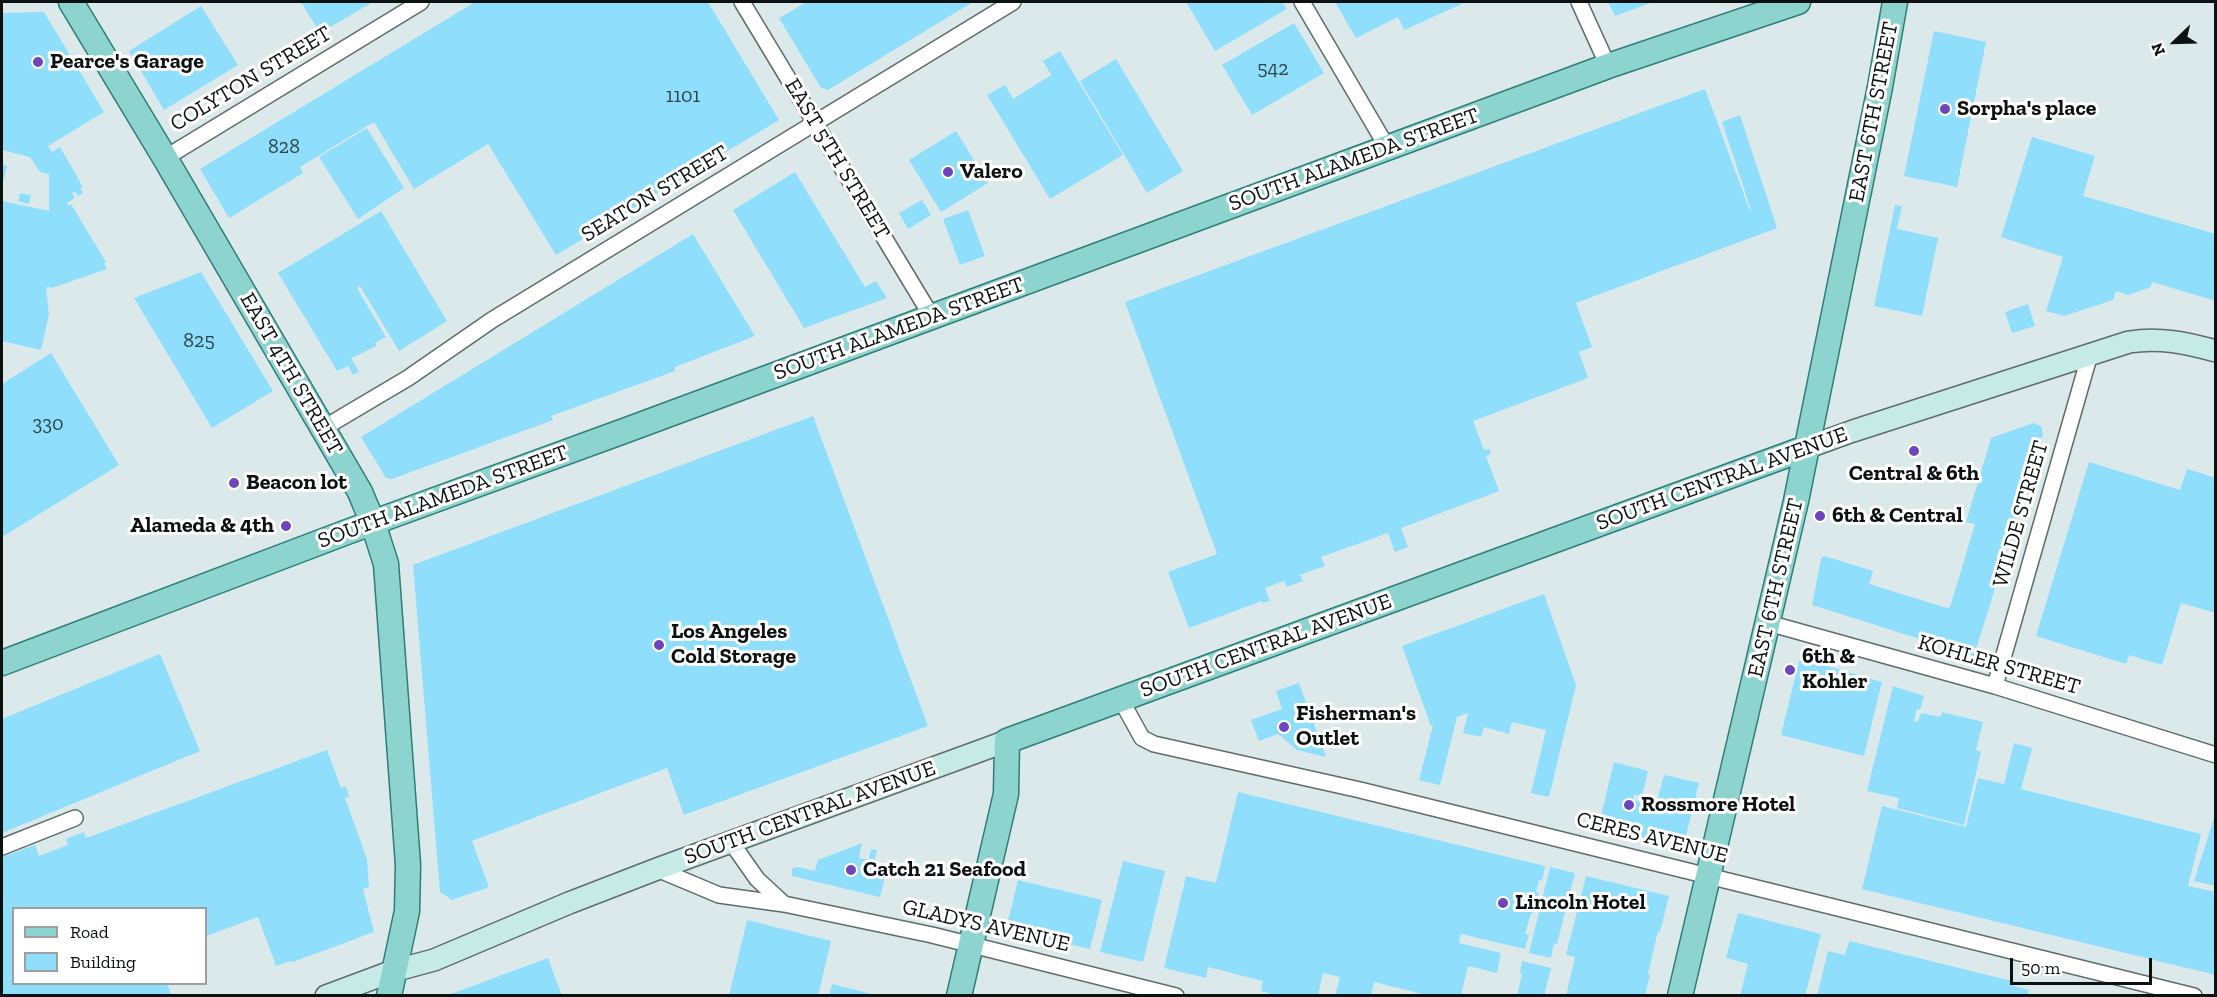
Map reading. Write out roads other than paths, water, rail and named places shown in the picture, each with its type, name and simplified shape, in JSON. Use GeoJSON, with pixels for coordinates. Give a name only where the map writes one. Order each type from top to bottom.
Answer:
{"type":"FeatureCollection","features":[{"type":"Feature","properties":{"kind":"main road","name":"EAST 4TH STREET"},"geometry":{"type":"LineString","coordinates":[[71,2],[360,492],[373,523],[386,564],[408,865],[407,911],[389,996]]}},
{"type":"Feature","properties":{"kind":"main road","name":"SOUTH ALAMEDA STREET"},"geometry":{"type":"LineString","coordinates":[[2,663],[1387,147],[1608,66],[1798,2]]}},
{"type":"Feature","properties":{"kind":"main road","name":"EAST 6TH STREET"},"geometry":{"type":"LineString","coordinates":[[1680,996],[1768,623],[1806,448],[1880,87],[1895,2]]}},
{"type":"Feature","properties":{"kind":"main road","name":"SOUTH CENTRAL AVENUE"},"geometry":{"type":"LineString","coordinates":[[326,996],[393,971],[434,960],[568,903],[657,869],[1853,431],[2090,354],[2144,340],[2182,342],[2216,351]]}},
{"type":"Feature","properties":{"kind":"main road"},"geometry":{"type":"LineString","coordinates":[[959,996],[1006,794],[1007,741]]}},
{"type":"Feature","properties":{"kind":"street","name":"COLYTON STREET"},"geometry":{"type":"LineString","coordinates":[[165,158],[421,2]]}},
{"type":"Feature","properties":{"kind":"street","name":"EAST 5TH STREET"},"geometry":{"type":"LineString","coordinates":[[742,2],[932,317]]}},
{"type":"Feature","properties":{"kind":"street","name":"SEATON STREET"},"geometry":{"type":"LineString","coordinates":[[322,429],[408,378],[492,320],[1013,2]]}},
{"type":"Feature","properties":{"kind":"street"},"geometry":{"type":"LineString","coordinates":[[1302,2],[1387,147]]}},
{"type":"Feature","properties":{"kind":"street"},"geometry":{"type":"LineString","coordinates":[[1580,2],[1608,66]]}},
{"type":"Feature","properties":{"kind":"street","name":"WILDE STREET"},"geometry":{"type":"LineString","coordinates":[[1995,686],[2090,354]]}},
{"type":"Feature","properties":{"kind":"street","name":"KOHLER STREET"},"geometry":{"type":"LineString","coordinates":[[1768,623],[1995,686],[2216,755]]}},
{"type":"Feature","properties":{"kind":"street","name":"CERES AVENUE"},"geometry":{"type":"LineString","coordinates":[[1121,700],[1142,738],[1154,744],[1360,790],[2194,996]]}},
{"type":"Feature","properties":{"kind":"street"},"geometry":{"type":"LineString","coordinates":[[2,847],[75,818]]}},
{"type":"Feature","properties":{"kind":"street"},"geometry":{"type":"LineString","coordinates":[[731,842],[757,879],[784,904]]}},
{"type":"Feature","properties":{"kind":"street","name":"GLADYS AVENUE"},"geometry":{"type":"LineString","coordinates":[[657,869],[719,895],[784,904],[972,945],[1176,996]]}},
{"type":"Feature","properties":{"kind":"place","name":"Pearce's Garage"},"geometry":{"type":"Point","coordinates":[38,62]}},
{"type":"Feature","properties":{"kind":"place","name":"Sorpha's place"},"geometry":{"type":"Point","coordinates":[1945,109]}},
{"type":"Feature","properties":{"kind":"place","name":"Valero"},"geometry":{"type":"Point","coordinates":[948,172]}},
{"type":"Feature","properties":{"kind":"place","name":"Central & 6th"},"geometry":{"type":"Point","coordinates":[1914,451]}},
{"type":"Feature","properties":{"kind":"place","name":"Beacon lot"},"geometry":{"type":"Point","coordinates":[234,483]}},
{"type":"Feature","properties":{"kind":"place","name":"6th & Central"},"geometry":{"type":"Point","coordinates":[1820,516]}},
{"type":"Feature","properties":{"kind":"place","name":"Alameda & 4th"},"geometry":{"type":"Point","coordinates":[286,526]}},
{"type":"Feature","properties":{"kind":"place","name":"Los Angeles Cold Storage"},"geometry":{"type":"Point","coordinates":[659,645]}},
{"type":"Feature","properties":{"kind":"place","name":"6th & Kohler"},"geometry":{"type":"Point","coordinates":[1790,670]}},
{"type":"Feature","properties":{"kind":"place","name":"Fisherman's Outlet"},"geometry":{"type":"Point","coordinates":[1284,727]}},
{"type":"Feature","properties":{"kind":"place","name":"Rossmore Hotel"},"geometry":{"type":"Point","coordinates":[1629,805]}},
{"type":"Feature","properties":{"kind":"place","name":"Catch 21 Seafood"},"geometry":{"type":"Point","coordinates":[851,870]}},
{"type":"Feature","properties":{"kind":"place","name":"Lincoln Hotel"},"geometry":{"type":"Point","coordinates":[1503,903]}}]}
